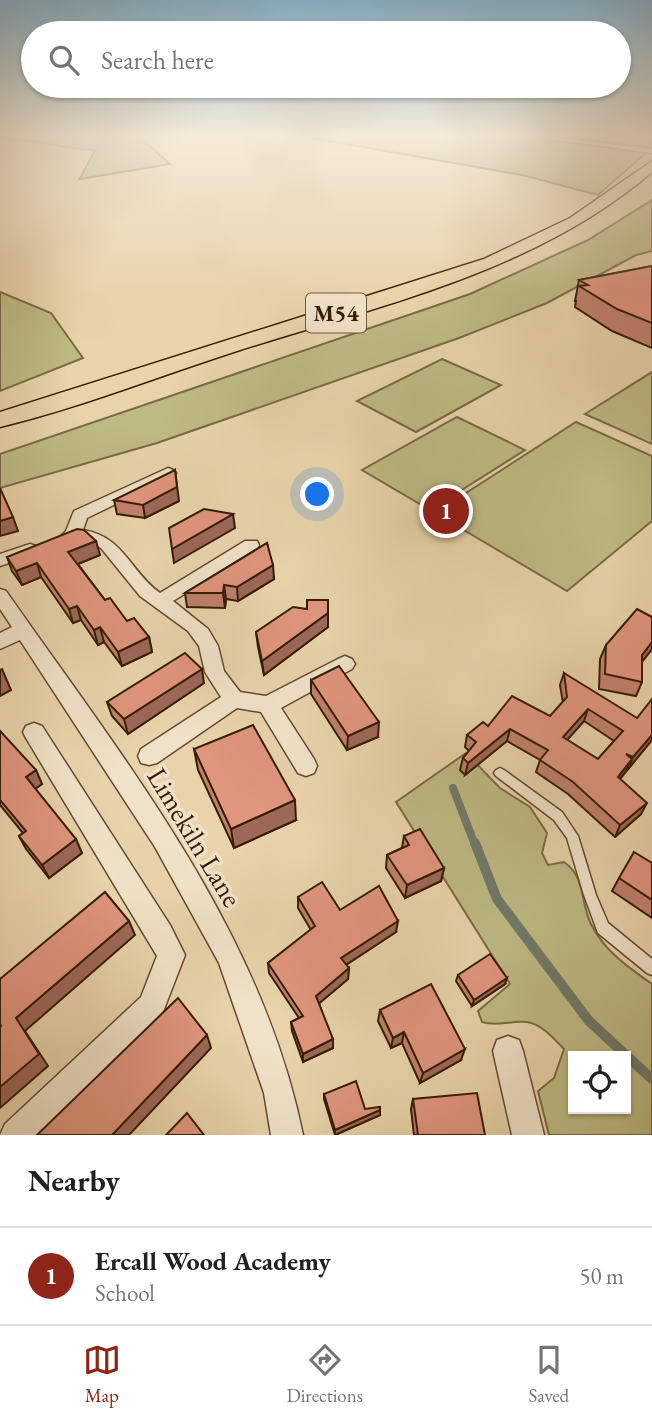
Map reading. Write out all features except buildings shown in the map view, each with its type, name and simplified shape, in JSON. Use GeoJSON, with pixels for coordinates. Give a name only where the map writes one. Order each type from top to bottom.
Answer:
{"type":"FeatureCollection","features":[{"type":"Feature","properties":{"kind":"highway","name":"M54"},"geometry":{"type":"LineString","coordinates":[[0,420],[417,287],[500,257],[560,230],[600,208],[624,188]]}},
{"type":"Feature","properties":{"kind":"highway","name":"M54"},"geometry":{"type":"LineString","coordinates":[[13,437],[438,294],[577,234],[618,211],[649,188]]}},
{"type":"Feature","properties":{"kind":"street"},"geometry":{"type":"LineString","coordinates":[[73,535],[80,515],[168,472]]}},
{"type":"Feature","properties":{"kind":"street"},"geometry":{"type":"LineString","coordinates":[[0,560],[73,535],[93,536],[114,551],[143,591],[181,612],[196,627],[209,646],[213,671],[234,699],[268,705],[345,664]]}},
{"type":"Feature","properties":{"kind":"street"},"geometry":{"type":"LineString","coordinates":[[160,601],[250,545]]}},
{"type":"Feature","properties":{"kind":"street","name":"Limekiln Lane"},"geometry":{"type":"LineString","coordinates":[[0,595],[164,839],[230,957],[279,1093],[287,1135]]}},
{"type":"Feature","properties":{"kind":"street"},"geometry":{"type":"LineString","coordinates":[[0,642],[22,630]]}},
{"type":"Feature","properties":{"kind":"street"},"geometry":{"type":"LineString","coordinates":[[149,756],[234,699]]}},
{"type":"Feature","properties":{"kind":"street"},"geometry":{"type":"LineString","coordinates":[[268,705],[306,766]]}},
{"type":"Feature","properties":{"kind":"street"},"geometry":{"type":"LineString","coordinates":[[16,1135],[151,1007],[171,955],[161,934],[34,732]]}},
{"type":"Feature","properties":{"kind":"street"},"geometry":{"type":"LineString","coordinates":[[508,1051],[528,1135]]}},
{"type":"Feature","properties":{"kind":"lane"},"geometry":{"type":"LineString","coordinates":[[500,773],[558,816],[572,836],[603,928],[652,968]]}},
{"type":"Feature","properties":{"kind":"shaded area"},"geometry":{"type":"Polygon","coordinates":[[[571,188],[606,188],[598,195],[571,188]]]}},
{"type":"Feature","properties":{"kind":"shaded area"},"geometry":{"type":"Polygon","coordinates":[[[652,200],[652,251],[636,255],[547,303],[459,338],[157,443],[0,488],[0,454],[470,294],[588,240],[652,200]]]}},
{"type":"Feature","properties":{"kind":"shaded area"},"geometry":{"type":"Polygon","coordinates":[[[0,292],[51,313],[83,358],[0,391],[0,292]]]}},
{"type":"Feature","properties":{"kind":"shaded area"},"geometry":{"type":"Polygon","coordinates":[[[442,359],[501,385],[416,432],[357,401],[442,359]]]}},
{"type":"Feature","properties":{"kind":"shaded area"},"geometry":{"type":"Polygon","coordinates":[[[652,372],[652,444],[585,414],[652,372]]]}},
{"type":"Feature","properties":{"kind":"shaded area"},"geometry":{"type":"Polygon","coordinates":[[[457,417],[525,450],[430,510],[362,470],[457,417]]]}},
{"type":"Feature","properties":{"kind":"shaded area"},"geometry":{"type":"Polygon","coordinates":[[[576,422],[652,456],[652,521],[567,591],[435,513],[576,422]]]}},
{"type":"Feature","properties":{"kind":"shaded area"},"geometry":{"type":"Polygon","coordinates":[[[466,753],[500,788],[530,807],[547,833],[542,853],[548,865],[564,862],[571,868],[579,882],[591,924],[603,943],[652,984],[652,1135],[549,1135],[538,1091],[554,1078],[564,1049],[547,1032],[532,1023],[482,1022],[478,1011],[510,984],[396,802],[466,753]]]}},
{"type":"Feature","properties":{"kind":"waterway"},"geometry":{"type":"LineString","coordinates":[[453,788],[475,845]]}},
{"type":"Feature","properties":{"kind":"waterway"},"geometry":{"type":"LineString","coordinates":[[475,843],[497,899],[589,1021],[652,1079]]}},
{"type":"Feature","properties":{"kind":"place","name":"Ercall Wood Academy"},"geometry":{"type":"Point","coordinates":[446,511]}}]}
